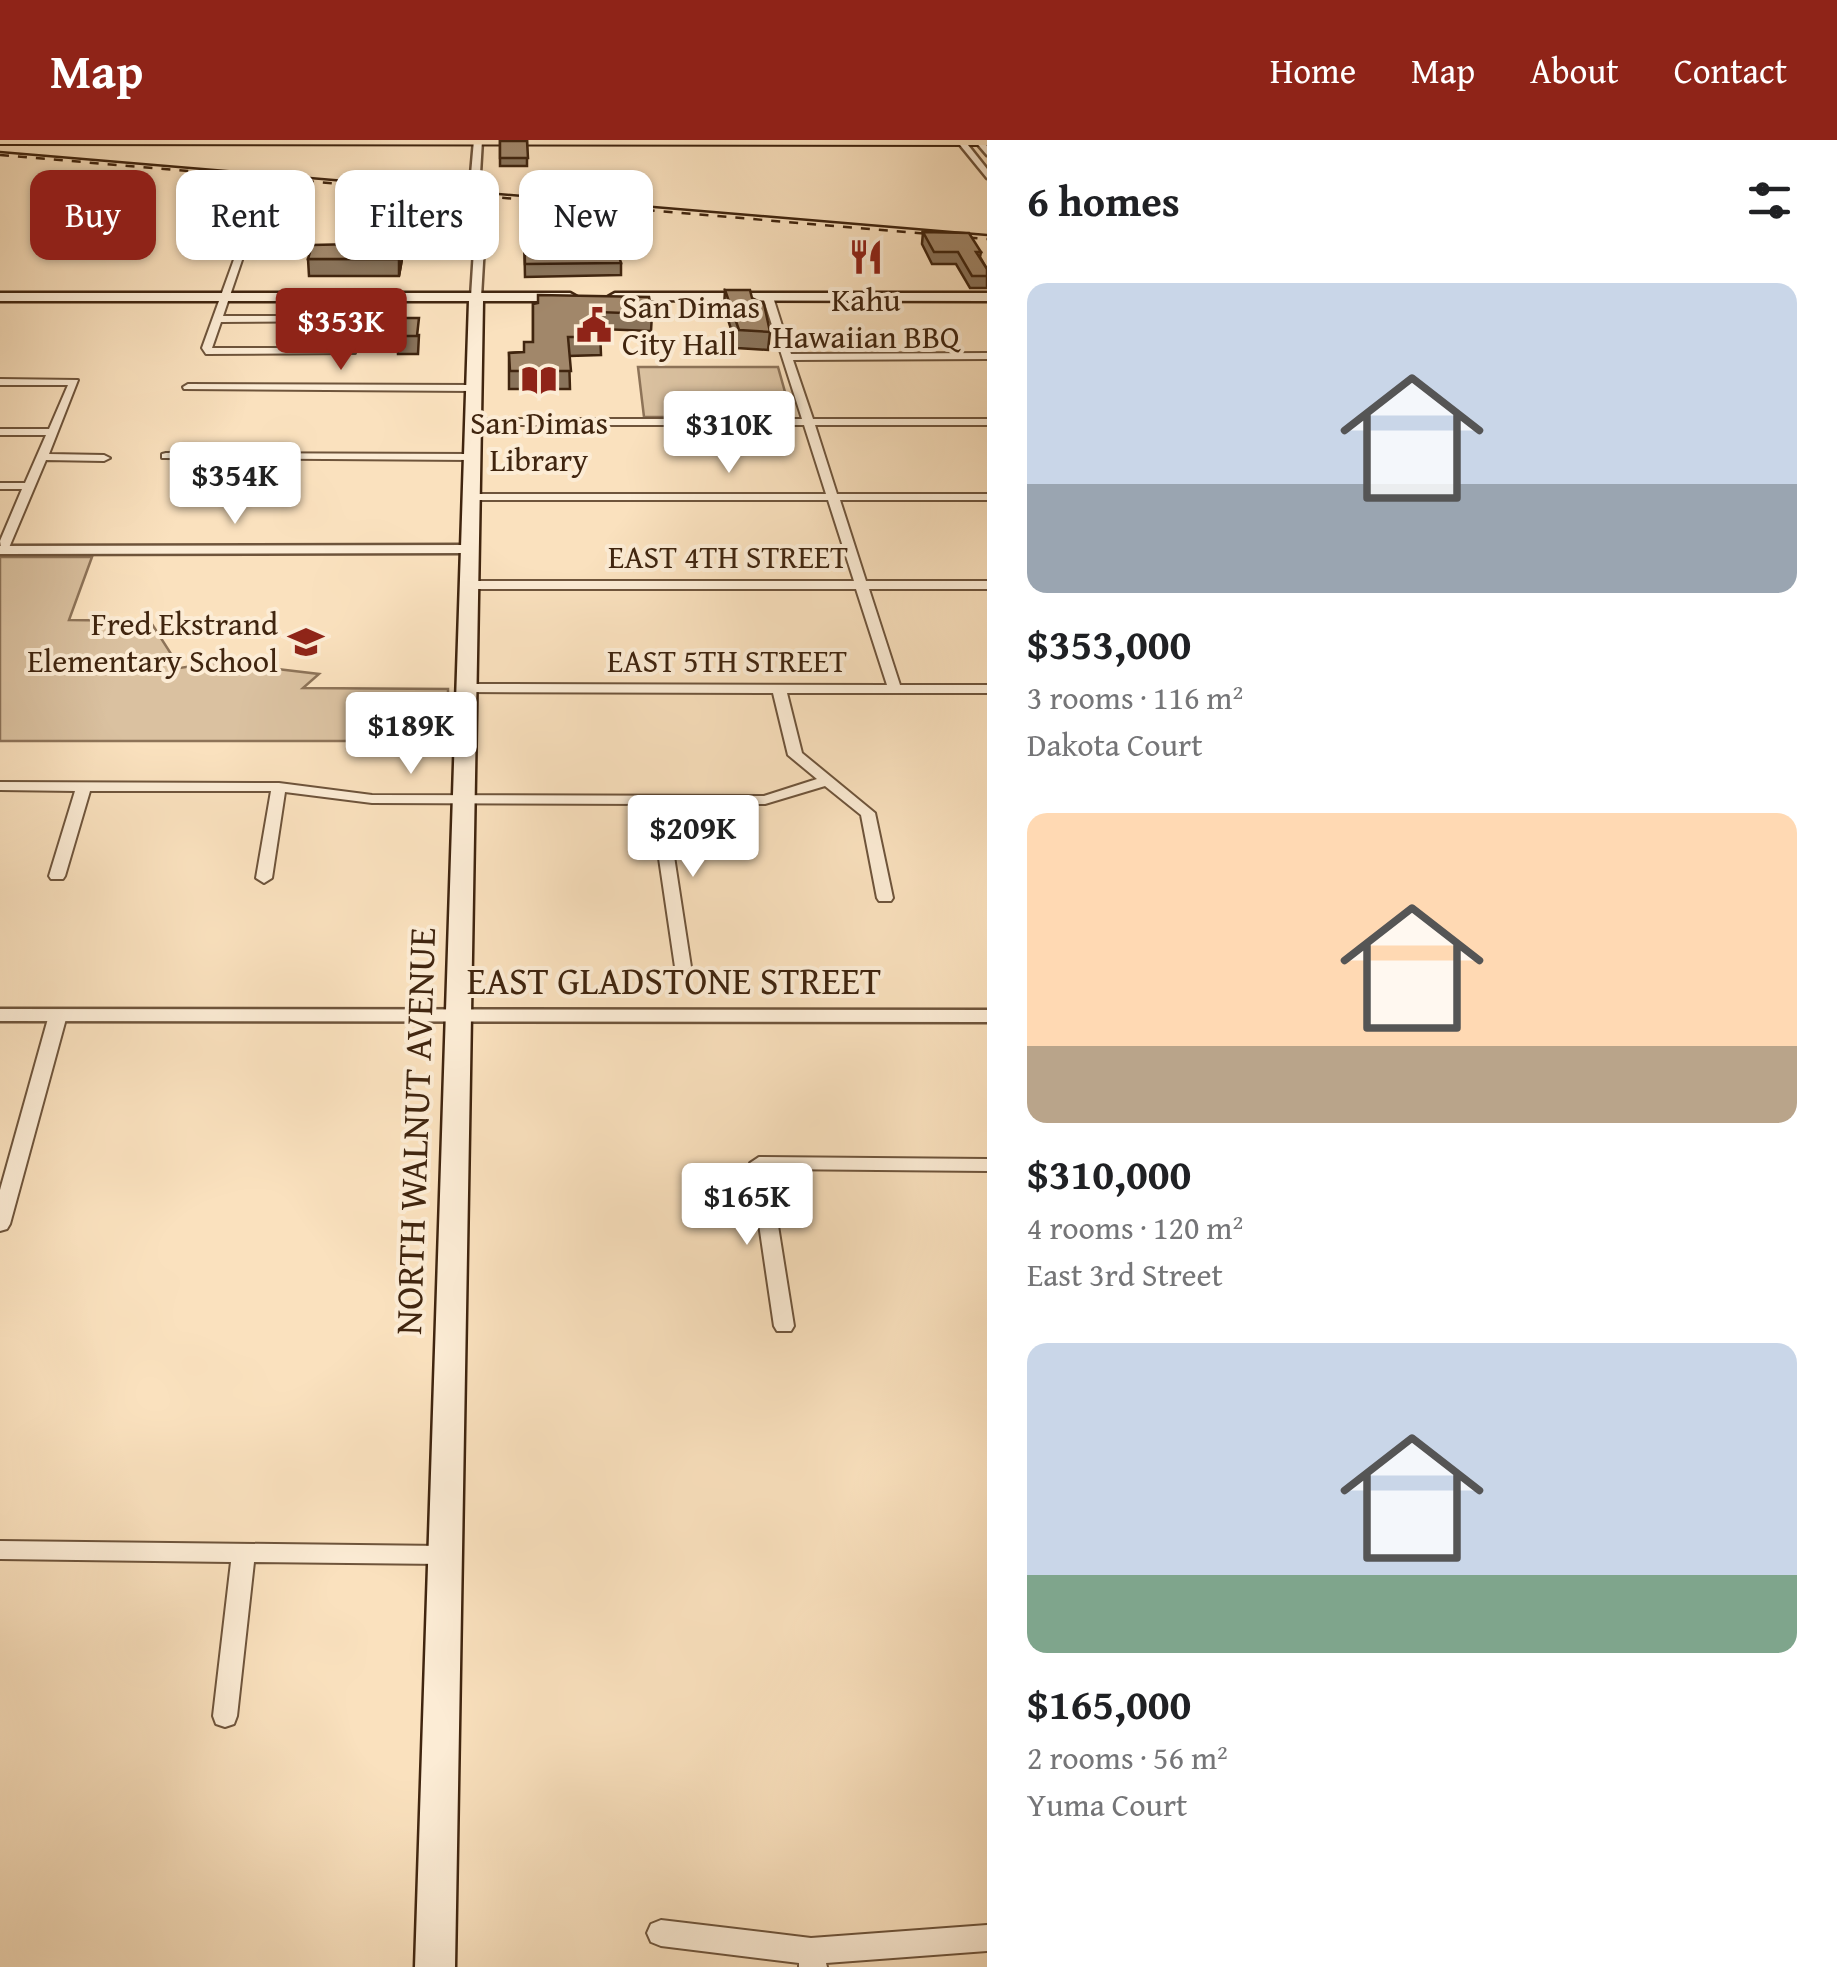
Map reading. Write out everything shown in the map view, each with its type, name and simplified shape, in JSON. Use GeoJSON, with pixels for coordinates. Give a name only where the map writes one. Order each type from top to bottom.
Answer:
{"type":"FeatureCollection","features":[{"type":"Feature","properties":{"kind":"main road"},"geometry":{"type":"LineString","coordinates":[[0,140],[987,140]]}},
{"type":"Feature","properties":{"kind":"main road"},"geometry":{"type":"LineString","coordinates":[[0,297],[987,297]]}},
{"type":"Feature","properties":{"kind":"main road","name":"NORTH WALNUT AVENUE"},"geometry":{"type":"LineString","coordinates":[[435,1967],[476,297]]}},
{"type":"Feature","properties":{"kind":"street"},"geometry":{"type":"LineString","coordinates":[[960,140],[987,175]]}},
{"type":"Feature","properties":{"kind":"street"},"geometry":{"type":"LineString","coordinates":[[978,140],[987,152]]}},
{"type":"Feature","properties":{"kind":"street"},"geometry":{"type":"LineString","coordinates":[[476,297],[479,214],[474,212],[478,141]]}},
{"type":"Feature","properties":{"kind":"street"},"geometry":{"type":"LineString","coordinates":[[218,318],[361,318],[352,351],[209,352],[218,318],[224,297],[238,260]]}},
{"type":"Feature","properties":{"kind":"street"},"geometry":{"type":"LineString","coordinates":[[768,297],[895,688]]}},
{"type":"Feature","properties":{"kind":"street"},"geometry":{"type":"LineString","coordinates":[[295,353],[299,335]]}},
{"type":"Feature","properties":{"kind":"street"},"geometry":{"type":"LineString","coordinates":[[788,357],[987,356]]}},
{"type":"Feature","properties":{"kind":"street"},"geometry":{"type":"LineString","coordinates":[[0,382],[74,382],[1,550],[470,549]]}},
{"type":"Feature","properties":{"kind":"street"},"geometry":{"type":"LineString","coordinates":[[188,388],[473,388]]}},
{"type":"Feature","properties":{"kind":"street"},"geometry":{"type":"LineString","coordinates":[[472,422],[987,422]]}},
{"type":"Feature","properties":{"kind":"street"},"geometry":{"type":"LineString","coordinates":[[0,432],[54,432]]}},
{"type":"Feature","properties":{"kind":"street"},"geometry":{"type":"LineString","coordinates":[[166,456],[471,457]]}},
{"type":"Feature","properties":{"kind":"street"},"geometry":{"type":"LineString","coordinates":[[42,457],[104,458]]}},
{"type":"Feature","properties":{"kind":"street"},"geometry":{"type":"LineString","coordinates":[[0,486],[30,486]]}},
{"type":"Feature","properties":{"kind":"street"},"geometry":{"type":"LineString","coordinates":[[470,497],[987,497]]}},
{"type":"Feature","properties":{"kind":"street","name":"EAST 4TH STREET"},"geometry":{"type":"LineString","coordinates":[[468,585],[987,585]]}},
{"type":"Feature","properties":{"kind":"street","name":"EAST 5TH STREET"},"geometry":{"type":"LineString","coordinates":[[466,688],[987,689]]}},
{"type":"Feature","properties":{"kind":"street"},"geometry":{"type":"LineString","coordinates":[[779,688],[795,755],[868,813],[885,898]]}},
{"type":"Feature","properties":{"kind":"street"},"geometry":{"type":"LineString","coordinates":[[0,786],[279,787],[372,799],[765,800],[827,781]]}},
{"type":"Feature","properties":{"kind":"street"},"geometry":{"type":"LineString","coordinates":[[57,876],[84,786]]}},
{"type":"Feature","properties":{"kind":"street"},"geometry":{"type":"LineString","coordinates":[[264,878],[279,787]]}},
{"type":"Feature","properties":{"kind":"street"},"geometry":{"type":"LineString","coordinates":[[658,800],[683,967]]}},
{"type":"Feature","properties":{"kind":"street","name":"EAST GLADSTONE STREET"},"geometry":{"type":"LineString","coordinates":[[0,1015],[987,1016]]}},
{"type":"Feature","properties":{"kind":"street"},"geometry":{"type":"LineString","coordinates":[[0,1224],[58,1015]]}},
{"type":"Feature","properties":{"kind":"street"},"geometry":{"type":"LineString","coordinates":[[784,1326],[759,1163],[987,1166]]}},
{"type":"Feature","properties":{"kind":"street"},"geometry":{"type":"LineString","coordinates":[[0,1550],[443,1554]]}},
{"type":"Feature","properties":{"kind":"street"},"geometry":{"type":"LineString","coordinates":[[225,1716],[244,1554]]}},
{"type":"Feature","properties":{"kind":"street"},"geometry":{"type":"LineString","coordinates":[[660,1933],[812,1959],[987,1938]]}},
{"type":"Feature","properties":{"kind":"shaded area"},"geometry":{"type":"Polygon","coordinates":[[[638,367],[778,367],[792,417],[644,417],[638,367]]]}},
{"type":"Feature","properties":{"kind":"shaded area"},"geometry":{"type":"Polygon","coordinates":[[[0,557],[92,557],[69,620],[150,621],[180,668],[218,662],[319,674],[303,688],[448,689],[448,741],[0,741],[0,557]]]}},
{"type":"Feature","properties":{"kind":"building"},"geometry":{"type":"Polygon","coordinates":[[[500,141],[527,141],[528,158],[500,158],[500,141]]]}},
{"type":"Feature","properties":{"kind":"building"},"geometry":{"type":"Polygon","coordinates":[[[923,232],[969,233],[981,252],[976,252],[987,276],[972,276],[958,252],[934,252],[923,232]]]}},
{"type":"Feature","properties":{"kind":"building"},"geometry":{"type":"Polygon","coordinates":[[[335,244],[335,259],[315,259],[315,245],[335,244]]]}},
{"type":"Feature","properties":{"kind":"building"},"geometry":{"type":"Polygon","coordinates":[[[525,260],[621,263],[525,264],[525,260]]]}},
{"type":"Feature","properties":{"kind":"building"},"geometry":{"type":"Polygon","coordinates":[[[725,290],[750,290],[752,298],[764,304],[770,332],[739,330],[725,290]]]}},
{"type":"Feature","properties":{"kind":"building"},"geometry":{"type":"Polygon","coordinates":[[[538,295],[649,297],[652,314],[598,312],[601,337],[568,337],[571,371],[510,371],[509,353],[524,352],[524,342],[533,342],[533,304],[538,303],[538,295]]]}},
{"type":"Feature","properties":{"kind":"building"},"geometry":{"type":"Polygon","coordinates":[[[399,318],[419,318],[417,336],[397,336],[399,318]]]}},
{"type":"Feature","properties":{"kind":"tram line"},"geometry":{"type":"LineString","coordinates":[[0,152],[987,235]]}},
{"type":"Feature","properties":{"kind":"railway"},"geometry":{"type":"LineString","coordinates":[[0,155],[987,239]]}},
{"type":"Feature","properties":{"kind":"place","name":"Kahu Hawaiian BBQ"},"geometry":{"type":"Point","coordinates":[866,257]}},
{"type":"Feature","properties":{"kind":"place","name":"San Dimas City Hall"},"geometry":{"type":"Point","coordinates":[594,325]}},
{"type":"Feature","properties":{"kind":"place","name":"San Dimas Library"},"geometry":{"type":"Point","coordinates":[539,380]}},
{"type":"Feature","properties":{"kind":"place","name":"Fred Ekstrand Elementary School"},"geometry":{"type":"Point","coordinates":[306,642]}}]}
